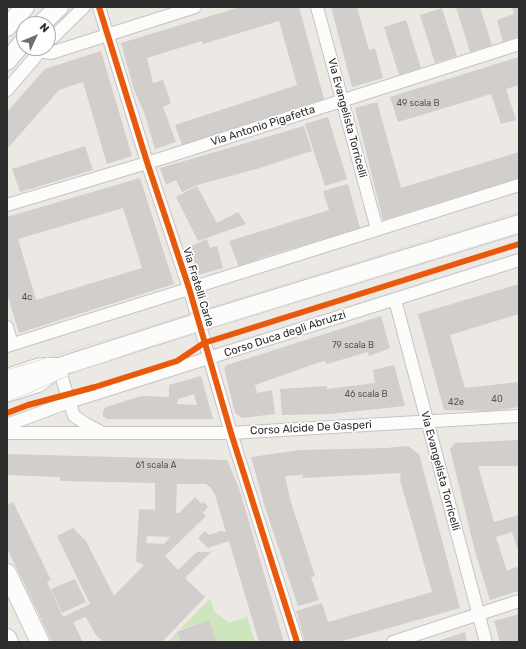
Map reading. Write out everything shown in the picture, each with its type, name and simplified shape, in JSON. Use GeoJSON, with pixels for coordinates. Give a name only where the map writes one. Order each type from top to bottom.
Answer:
{"type":"FeatureCollection","features":[{"type":"Feature","properties":{"kind":"main road"},"geometry":{"type":"LineString","coordinates":[[7,27],[25,7]]}},
{"type":"Feature","properties":{"kind":"main road"},"geometry":{"type":"LineString","coordinates":[[49,16],[59,7]]}},
{"type":"Feature","properties":{"kind":"main road"},"geometry":{"type":"LineString","coordinates":[[7,61],[16,51]]}},
{"type":"Feature","properties":{"kind":"main road"},"geometry":{"type":"LineString","coordinates":[[7,378],[40,367],[60,367],[199,322],[519,224]]}},
{"type":"Feature","properties":{"kind":"main road"},"geometry":{"type":"LineString","coordinates":[[7,393],[38,383],[60,367]]}},
{"type":"Feature","properties":{"kind":"main road"},"geometry":{"type":"LineString","coordinates":[[7,573],[40,642]]}},
{"type":"Feature","properties":{"kind":"main road"},"geometry":{"type":"LineString","coordinates":[[7,638],[9,642]]}},
{"type":"Feature","properties":{"kind":"street"},"geometry":{"type":"LineString","coordinates":[[56,34],[84,7]]}},
{"type":"Feature","properties":{"kind":"street","name":"Via Fratelli Carle"},"geometry":{"type":"LineString","coordinates":[[99,7],[147,162],[189,288],[231,432],[297,642]]}},
{"type":"Feature","properties":{"kind":"street"},"geometry":{"type":"LineString","coordinates":[[56,51],[195,7]]}},
{"type":"Feature","properties":{"kind":"street","name":"Via Evangelista Torricelli"},"geometry":{"type":"LineString","coordinates":[[317,7],[377,229]]}},
{"type":"Feature","properties":{"kind":"street","name":"Via Antonio Pigafetta"},"geometry":{"type":"LineString","coordinates":[[7,205],[519,44]]}},
{"type":"Feature","properties":{"kind":"street"},"geometry":{"type":"LineString","coordinates":[[7,90],[36,56]]}},
{"type":"Feature","properties":{"kind":"street"},"geometry":{"type":"LineString","coordinates":[[7,327],[10,345],[519,185]]}},
{"type":"Feature","properties":{"kind":"street","name":"Corso Duca degli Abruzzi"},"geometry":{"type":"LineString","coordinates":[[7,425],[69,402],[519,260]]}},
{"type":"Feature","properties":{"kind":"street","name":"Via Evangelista Torricelli"},"geometry":{"type":"LineString","coordinates":[[394,300],[486,642]]}},
{"type":"Feature","properties":{"kind":"street"},"geometry":{"type":"LineString","coordinates":[[60,367],[74,416],[102,433]]}},
{"type":"Feature","properties":{"kind":"street","name":"Corso Alcide De Gasperi"},"geometry":{"type":"LineString","coordinates":[[7,433],[231,432],[519,416]]}},
{"type":"Feature","properties":{"kind":"street"},"geometry":{"type":"LineString","coordinates":[[392,642],[519,601]]}},
{"type":"Feature","properties":{"kind":"green space"},"geometry":{"type":"Polygon","coordinates":[[[210,599],[214,611],[229,623],[247,617],[255,642],[217,642],[209,620],[178,631],[210,599]]]}},
{"type":"Feature","properties":{"kind":"green space"},"geometry":{"type":"Polygon","coordinates":[[[178,631],[181,642],[168,642],[177,632],[178,631]]]}},
{"type":"Feature","properties":{"kind":"building"},"geometry":{"type":"Polygon","coordinates":[[[240,7],[299,7],[324,99],[182,145],[175,125],[297,85],[279,21],[203,44],[202,41],[147,58],[153,83],[163,80],[171,103],[163,107],[176,142],[155,149],[144,112],[134,90],[121,43],[240,7]]]}},
{"type":"Feature","properties":{"kind":"building"},"geometry":{"type":"Polygon","coordinates":[[[331,7],[357,7],[369,50],[375,48],[383,78],[352,87],[331,7]]]}},
{"type":"Feature","properties":{"kind":"building"},"geometry":{"type":"Polygon","coordinates":[[[456,7],[480,7],[492,45],[470,52],[456,7]]]}},
{"type":"Feature","properties":{"kind":"building"},"geometry":{"type":"Polygon","coordinates":[[[512,7],[519,7],[519,36],[503,42],[497,20],[514,14],[512,7]]]}},
{"type":"Feature","properties":{"kind":"building"},"geometry":{"type":"Polygon","coordinates":[[[442,8],[457,56],[435,63],[420,15],[442,8]]]}},
{"type":"Feature","properties":{"kind":"building"},"geometry":{"type":"Polygon","coordinates":[[[406,20],[421,68],[399,75],[384,27],[406,20]]]}},
{"type":"Feature","properties":{"kind":"building"},"geometry":{"type":"Polygon","coordinates":[[[101,51],[132,156],[107,164],[83,82],[59,90],[7,149],[7,112],[45,69],[101,51]]]}},
{"type":"Feature","properties":{"kind":"building"},"geometry":{"type":"Polygon","coordinates":[[[519,57],[519,85],[506,89],[516,120],[501,124],[491,94],[398,122],[390,97],[519,57]]]}},
{"type":"Feature","properties":{"kind":"building"},"geometry":{"type":"Polygon","coordinates":[[[377,102],[401,188],[519,152],[519,178],[383,220],[355,108],[377,102]]]}},
{"type":"Feature","properties":{"kind":"building"},"geometry":{"type":"Polygon","coordinates":[[[328,117],[347,179],[325,186],[305,124],[328,117]]]}},
{"type":"Feature","properties":{"kind":"building"},"geometry":{"type":"Polygon","coordinates":[[[304,126],[312,151],[260,168],[197,185],[182,192],[176,180],[166,185],[160,168],[304,126]]]}},
{"type":"Feature","properties":{"kind":"building"},"geometry":{"type":"Polygon","coordinates":[[[85,146],[93,170],[20,192],[12,169],[85,146]]]}},
{"type":"Feature","properties":{"kind":"building"},"geometry":{"type":"Polygon","coordinates":[[[140,178],[174,284],[19,333],[7,294],[7,217],[140,178]],[[123,208],[18,239],[36,300],[142,268],[123,208]]]}},
{"type":"Feature","properties":{"kind":"building"},"geometry":{"type":"Polygon","coordinates":[[[348,184],[360,228],[261,258],[239,267],[229,241],[329,210],[323,191],[348,184]]]}},
{"type":"Feature","properties":{"kind":"building"},"geometry":{"type":"Polygon","coordinates":[[[197,186],[217,223],[238,212],[246,224],[198,241],[176,197],[197,186]]]}},
{"type":"Feature","properties":{"kind":"building"},"geometry":{"type":"Polygon","coordinates":[[[207,239],[210,248],[217,246],[223,268],[198,275],[189,247],[207,239]]]}},
{"type":"Feature","properties":{"kind":"building"},"geometry":{"type":"Polygon","coordinates":[[[519,284],[519,314],[450,335],[465,388],[519,382],[519,407],[491,411],[444,410],[418,314],[519,284]]]}},
{"type":"Feature","properties":{"kind":"building"},"geometry":{"type":"Polygon","coordinates":[[[381,316],[390,348],[369,356],[368,352],[327,364],[325,361],[320,362],[255,385],[257,393],[272,390],[275,414],[242,418],[235,413],[224,368],[227,365],[381,316]]]}},
{"type":"Feature","properties":{"kind":"building"},"geometry":{"type":"Polygon","coordinates":[[[394,365],[405,406],[330,414],[282,415],[280,389],[327,386],[327,389],[375,383],[373,370],[394,365]]]}},
{"type":"Feature","properties":{"kind":"building"},"geometry":{"type":"Polygon","coordinates":[[[201,376],[213,419],[107,419],[103,416],[103,411],[106,407],[142,396],[169,397],[169,385],[201,376]],[[194,394],[178,399],[177,404],[197,405],[194,394]]]}},
{"type":"Feature","properties":{"kind":"building"},"geometry":{"type":"Polygon","coordinates":[[[519,440],[519,466],[478,466],[494,522],[519,515],[519,547],[517,548],[512,532],[496,537],[507,571],[519,566],[519,591],[490,600],[476,555],[450,449],[455,443],[519,440]]]}},
{"type":"Feature","properties":{"kind":"building"},"geometry":{"type":"Polygon","coordinates":[[[408,446],[419,454],[460,608],[339,642],[305,642],[296,611],[322,603],[328,622],[432,592],[400,480],[401,473],[302,478],[303,475],[285,476],[290,499],[315,576],[311,577],[319,600],[298,606],[265,507],[251,457],[300,450],[408,446]]]}},
{"type":"Feature","properties":{"kind":"building"},"geometry":{"type":"Polygon","coordinates":[[[7,454],[227,460],[239,488],[284,642],[259,642],[229,541],[208,548],[198,538],[205,531],[209,535],[221,531],[226,532],[215,495],[211,488],[206,484],[177,484],[176,513],[179,513],[195,497],[202,504],[204,502],[208,507],[203,513],[206,516],[165,556],[178,570],[197,552],[209,552],[213,550],[185,578],[205,597],[162,642],[103,642],[95,634],[86,617],[73,622],[83,642],[52,642],[7,548],[7,505],[13,502],[51,580],[47,582],[63,617],[90,604],[57,536],[73,528],[86,541],[114,596],[144,565],[136,561],[139,509],[155,510],[155,483],[60,481],[60,477],[7,475],[7,454]],[[147,536],[146,543],[164,544],[170,537],[147,536]]]}},
{"type":"Feature","properties":{"kind":"building"},"geometry":{"type":"Polygon","coordinates":[[[75,579],[86,602],[62,613],[51,589],[75,579]]]}},
{"type":"Feature","properties":{"kind":"building"},"geometry":{"type":"Polygon","coordinates":[[[519,614],[519,642],[500,642],[494,621],[519,614]]]}},
{"type":"Feature","properties":{"kind":"building"},"geometry":{"type":"Polygon","coordinates":[[[209,620],[217,642],[181,642],[177,632],[209,620]]]}},
{"type":"Feature","properties":{"kind":"building"},"geometry":{"type":"Polygon","coordinates":[[[465,632],[467,642],[435,642],[465,632]]]}},
{"type":"Feature","properties":{"kind":"tram line"},"geometry":{"type":"LineString","coordinates":[[7,370],[519,212]]}},
{"type":"Feature","properties":{"kind":"tram line"},"geometry":{"type":"LineString","coordinates":[[7,402],[78,371],[149,347],[519,233]]}},
{"type":"Feature","properties":{"kind":"cycle path"},"geometry":{"type":"LineString","coordinates":[[99,7],[147,162],[189,288],[231,433],[297,642]]}},
{"type":"Feature","properties":{"kind":"cycle path"},"geometry":{"type":"LineString","coordinates":[[7,413],[28,405],[95,387],[177,361],[204,343],[519,244]]}}]}
